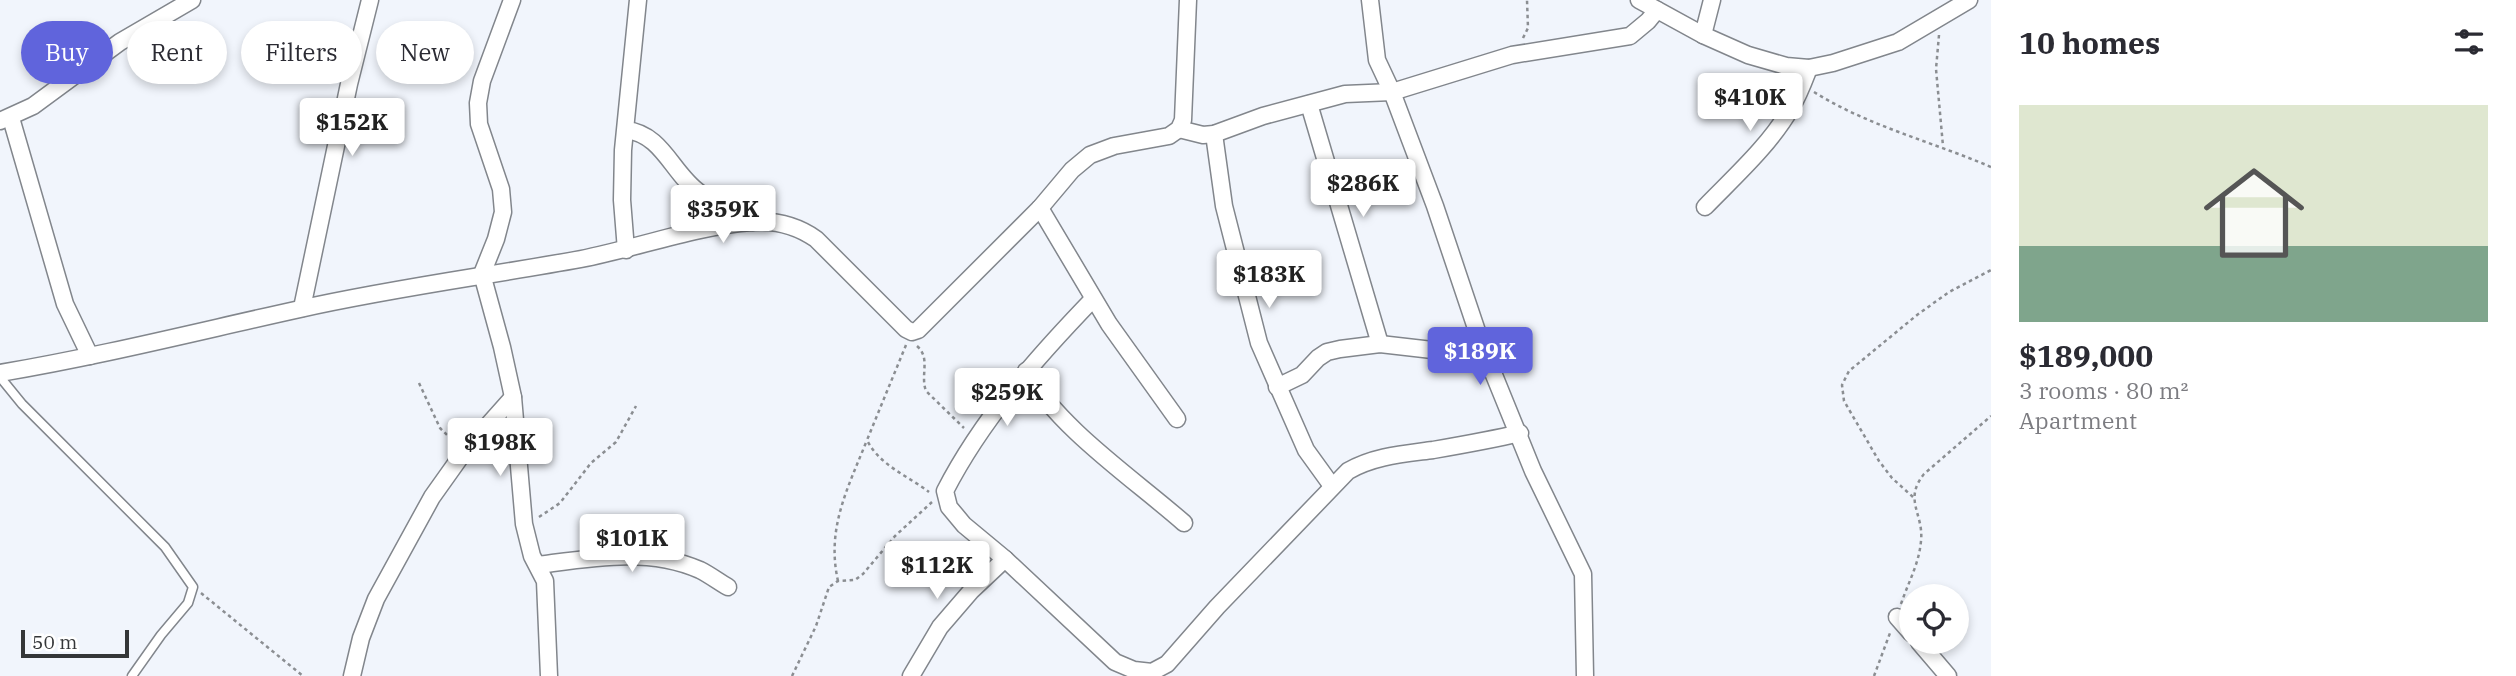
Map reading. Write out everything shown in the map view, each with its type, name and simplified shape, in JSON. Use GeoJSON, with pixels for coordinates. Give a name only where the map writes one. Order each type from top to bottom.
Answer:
{"type":"FeatureCollection","features":[{"type":"Feature","properties":{"kind":"street"},"geometry":{"type":"LineString","coordinates":[[90,356],[65,304],[5,120],[33,106],[120,41],[191,0]]}},
{"type":"Feature","properties":{"kind":"street"},"geometry":{"type":"LineString","coordinates":[[302,308],[349,84],[370,0]]}},
{"type":"Feature","properties":{"kind":"street"},"geometry":{"type":"LineString","coordinates":[[512,0],[482,80],[478,103],[479,124],[501,189],[503,212],[482,274],[513,397],[524,524],[530,548],[545,581],[550,676]]}},
{"type":"Feature","properties":{"kind":"street"},"geometry":{"type":"LineString","coordinates":[[626,250],[622,200],[638,0]]}},
{"type":"Feature","properties":{"kind":"street"},"geometry":{"type":"LineString","coordinates":[[0,375],[302,308],[626,250],[708,229],[753,222],[783,223],[801,229],[816,239],[911,335],[1040,208],[1072,170],[1090,155],[1114,145],[1169,136],[1179,129],[1183,120],[1188,0]]}},
{"type":"Feature","properties":{"kind":"street"},"geometry":{"type":"LineString","coordinates":[[1370,0],[1377,60],[1392,92],[1435,206],[1481,343],[1534,471],[1583,574],[1585,676]]}},
{"type":"Feature","properties":{"kind":"street"},"geometry":{"type":"LineString","coordinates":[[1639,0],[1703,35],[1748,55],[1786,66],[1810,68],[1898,43],[1969,0]]}},
{"type":"Feature","properties":{"kind":"street"},"geometry":{"type":"LineString","coordinates":[[1703,35],[1712,0]]}},
{"type":"Feature","properties":{"kind":"street"},"geometry":{"type":"LineString","coordinates":[[1179,129],[1203,135],[1214,134],[1263,116],[1345,94],[1392,92],[1512,55],[1630,36],[1657,10]]}},
{"type":"Feature","properties":{"kind":"street"},"geometry":{"type":"LineString","coordinates":[[1705,207],[1751,160],[1779,126],[1810,68]]}},
{"type":"Feature","properties":{"kind":"street"},"geometry":{"type":"LineString","coordinates":[[1309,104],[1380,344]]}},
{"type":"Feature","properties":{"kind":"street"},"geometry":{"type":"LineString","coordinates":[[626,130],[649,138],[701,193],[735,206],[753,222]]}},
{"type":"Feature","properties":{"kind":"street"},"geometry":{"type":"LineString","coordinates":[[1214,134],[1224,206],[1259,343],[1306,450],[1332,486]]}},
{"type":"Feature","properties":{"kind":"street"},"geometry":{"type":"LineString","coordinates":[[1040,208],[1093,299],[1178,419]]}},
{"type":"Feature","properties":{"kind":"street"},"geometry":{"type":"LineString","coordinates":[[1093,299],[1026,371],[945,491],[949,507],[964,525],[1005,559],[1115,662],[1134,670],[1152,672],[1167,664],[1217,607],[1348,471],[1363,462],[1520,433]]}},
{"type":"Feature","properties":{"kind":"street"},"geometry":{"type":"LineString","coordinates":[[1277,387],[1302,375],[1327,352],[1380,344],[1441,351],[1457,350],[1481,343]]}},
{"type":"Feature","properties":{"kind":"street"},"geometry":{"type":"LineString","coordinates":[[1026,371],[1049,405],[1184,523]]}},
{"type":"Feature","properties":{"kind":"street"},"geometry":{"type":"LineString","coordinates":[[352,676],[361,638],[376,599],[432,497],[464,452],[513,397]]}},
{"type":"Feature","properties":{"kind":"street"},"geometry":{"type":"LineString","coordinates":[[538,565],[636,556],[671,561],[699,570],[728,587]]}},
{"type":"Feature","properties":{"kind":"street"},"geometry":{"type":"LineString","coordinates":[[911,676],[940,626],[971,591],[1005,559]]}},
{"type":"Feature","properties":{"kind":"street"},"geometry":{"type":"LineString","coordinates":[[1929,654],[1948,676]]}},
{"type":"Feature","properties":{"kind":"lane"},"geometry":{"type":"LineString","coordinates":[[0,375],[22,404],[165,547],[193,587],[188,603],[132,676]]}},
{"type":"Feature","properties":{"kind":"path"},"geometry":{"type":"LineString","coordinates":[[1512,55],[1528,28],[1527,0]]}},
{"type":"Feature","properties":{"kind":"path"},"geometry":{"type":"LineString","coordinates":[[1941,16],[1936,69],[1943,146]]}},
{"type":"Feature","properties":{"kind":"path"},"geometry":{"type":"LineString","coordinates":[[1802,84],[1839,105],[1991,167]]}},
{"type":"Feature","properties":{"kind":"path"},"geometry":{"type":"LineString","coordinates":[[1913,497],[1892,478],[1879,461],[1844,401],[1842,385],[1849,371],[1917,315],[1949,292],[1991,270]]}},
{"type":"Feature","properties":{"kind":"path"},"geometry":{"type":"LineString","coordinates":[[838,580],[833,559],[838,514],[911,335]]}},
{"type":"Feature","properties":{"kind":"path"},"geometry":{"type":"LineString","coordinates":[[911,335],[925,357],[923,384],[926,391],[977,440]]}},
{"type":"Feature","properties":{"kind":"path"},"geometry":{"type":"LineString","coordinates":[[419,383],[440,428],[464,452]]}},
{"type":"Feature","properties":{"kind":"path"},"geometry":{"type":"LineString","coordinates":[[524,524],[560,503],[592,463],[616,442],[636,406]]}},
{"type":"Feature","properties":{"kind":"path"},"geometry":{"type":"LineString","coordinates":[[1874,676],[1916,567],[1922,539],[1913,497],[1916,484],[1991,416]]}},
{"type":"Feature","properties":{"kind":"path"},"geometry":{"type":"LineString","coordinates":[[792,676],[816,626],[830,587],[838,580],[855,580],[863,574],[895,536],[937,498],[872,452],[867,440]]}},
{"type":"Feature","properties":{"kind":"path"},"geometry":{"type":"LineString","coordinates":[[193,587],[303,676]]}}]}
